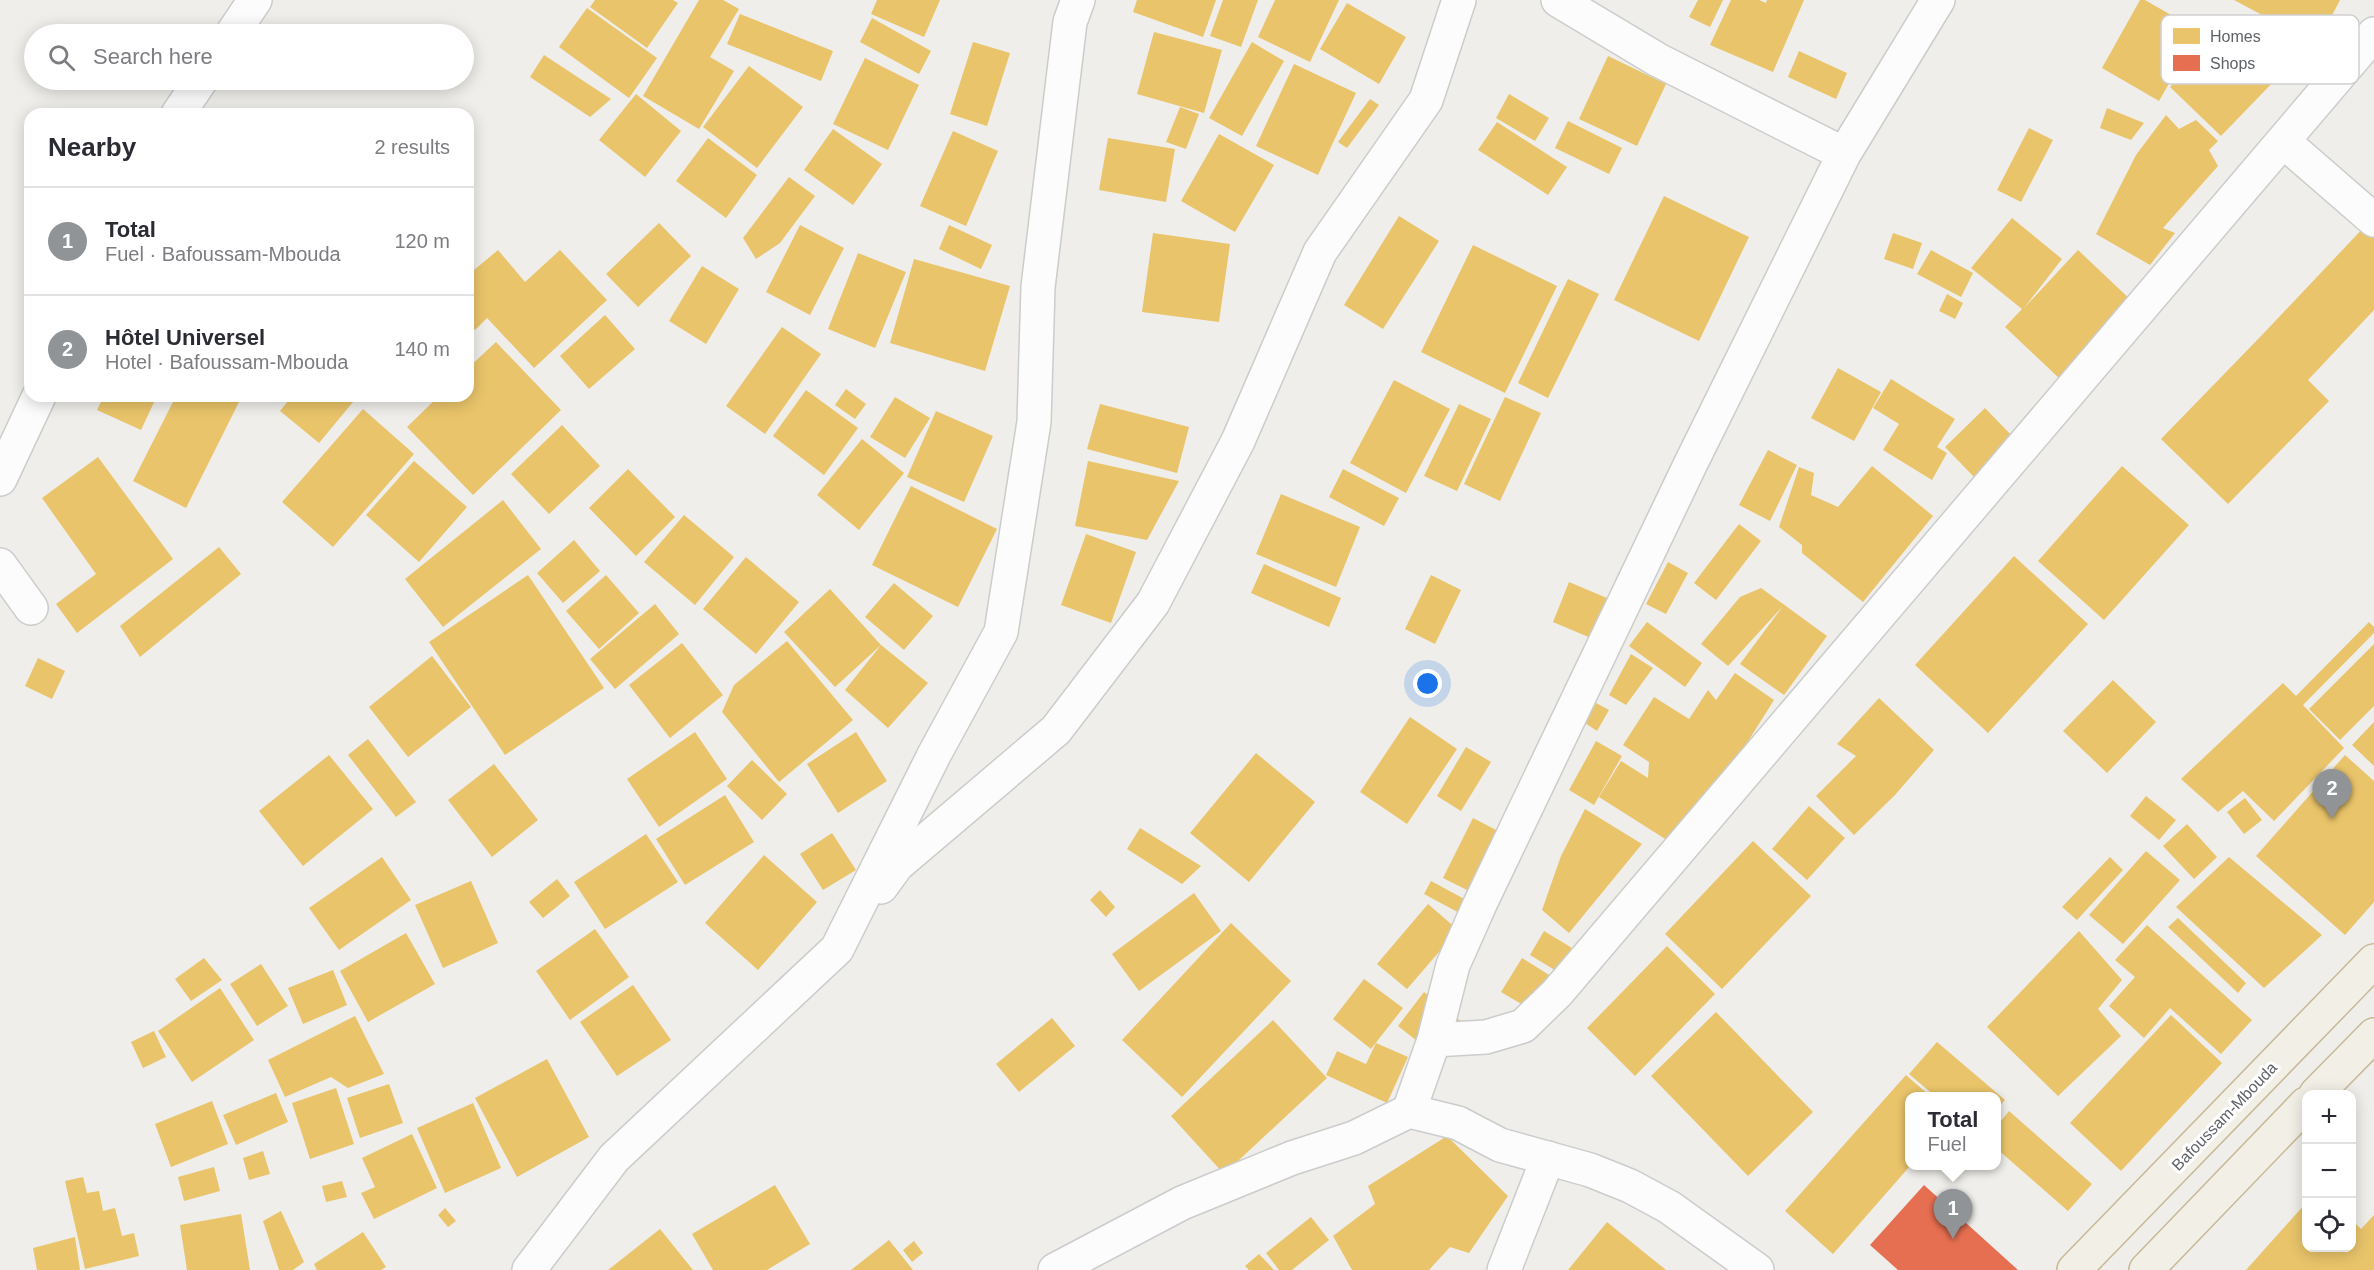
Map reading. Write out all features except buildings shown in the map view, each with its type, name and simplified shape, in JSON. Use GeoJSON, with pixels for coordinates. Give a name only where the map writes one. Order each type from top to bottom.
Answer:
{"type":"FeatureCollection","features":[{"type":"Feature","properties":{"kind":"highway","name":"Bafoussam-Mbouda"},"geometry":{"type":"LineString","coordinates":[[2074,1270],[2374,961]]}},
{"type":"Feature","properties":{"kind":"highway"},"geometry":{"type":"LineString","coordinates":[[2321,1090],[2374,1035]]}},
{"type":"Feature","properties":{"kind":"highway"},"geometry":{"type":"LineString","coordinates":[[2146,1270],[2302,1109]]}},
{"type":"Feature","properties":{"kind":"street"},"geometry":{"type":"LineString","coordinates":[[239,24],[255,0]]}},
{"type":"Feature","properties":{"kind":"street"},"geometry":{"type":"LineString","coordinates":[[837,950],[935,753],[1001,632],[1035,422],[1038,287],[1070,22],[1078,0]]}},
{"type":"Feature","properties":{"kind":"street"},"geometry":{"type":"LineString","coordinates":[[529,1270],[614,1158],[837,950],[897,865],[1056,730],[1153,603],[1238,441],[1320,252],[1426,100],[1459,0]]}},
{"type":"Feature","properties":{"kind":"street"},"geometry":{"type":"LineString","coordinates":[[1558,0],[1658,60],[1844,154]]}},
{"type":"Feature","properties":{"kind":"street"},"geometry":{"type":"LineString","coordinates":[[1409,1111],[1434,1040],[1453,965],[1480,904],[1685,476],[1844,154],[1938,0]]}},
{"type":"Feature","properties":{"kind":"street"},"geometry":{"type":"LineString","coordinates":[[2359,52],[2374,34]]}},
{"type":"Feature","properties":{"kind":"street"},"geometry":{"type":"LineString","coordinates":[[1434,1040],[1486,1037],[1523,1026],[1557,993],[1881,615],[2002,467],[2133,318],[2331,84]]}},
{"type":"Feature","properties":{"kind":"street"},"geometry":{"type":"LineString","coordinates":[[182,108],[194,90]]}},
{"type":"Feature","properties":{"kind":"street"},"geometry":{"type":"LineString","coordinates":[[2283,141],[2374,220]]}},
{"type":"Feature","properties":{"kind":"street"},"geometry":{"type":"LineString","coordinates":[[0,479],[36,402]]}},
{"type":"Feature","properties":{"kind":"street"},"geometry":{"type":"LineString","coordinates":[[0,565],[31,608]]}},
{"type":"Feature","properties":{"kind":"street"},"geometry":{"type":"LineString","coordinates":[[1055,1270],[1182,1203],[1292,1158],[1354,1138],[1409,1111],[1458,1123],[1500,1145],[1590,1170],[1630,1186],[1669,1207],[1756,1270]]}},
{"type":"Feature","properties":{"kind":"street"},"geometry":{"type":"LineString","coordinates":[[1504,1270],[1548,1158]]}},
{"type":"Feature","properties":{"kind":"place","name":"Hôtel Universel"},"geometry":{"type":"Point","coordinates":[2332,819]}},
{"type":"Feature","properties":{"kind":"place","name":"Total"},"geometry":{"type":"Point","coordinates":[1953,1239]}}]}
